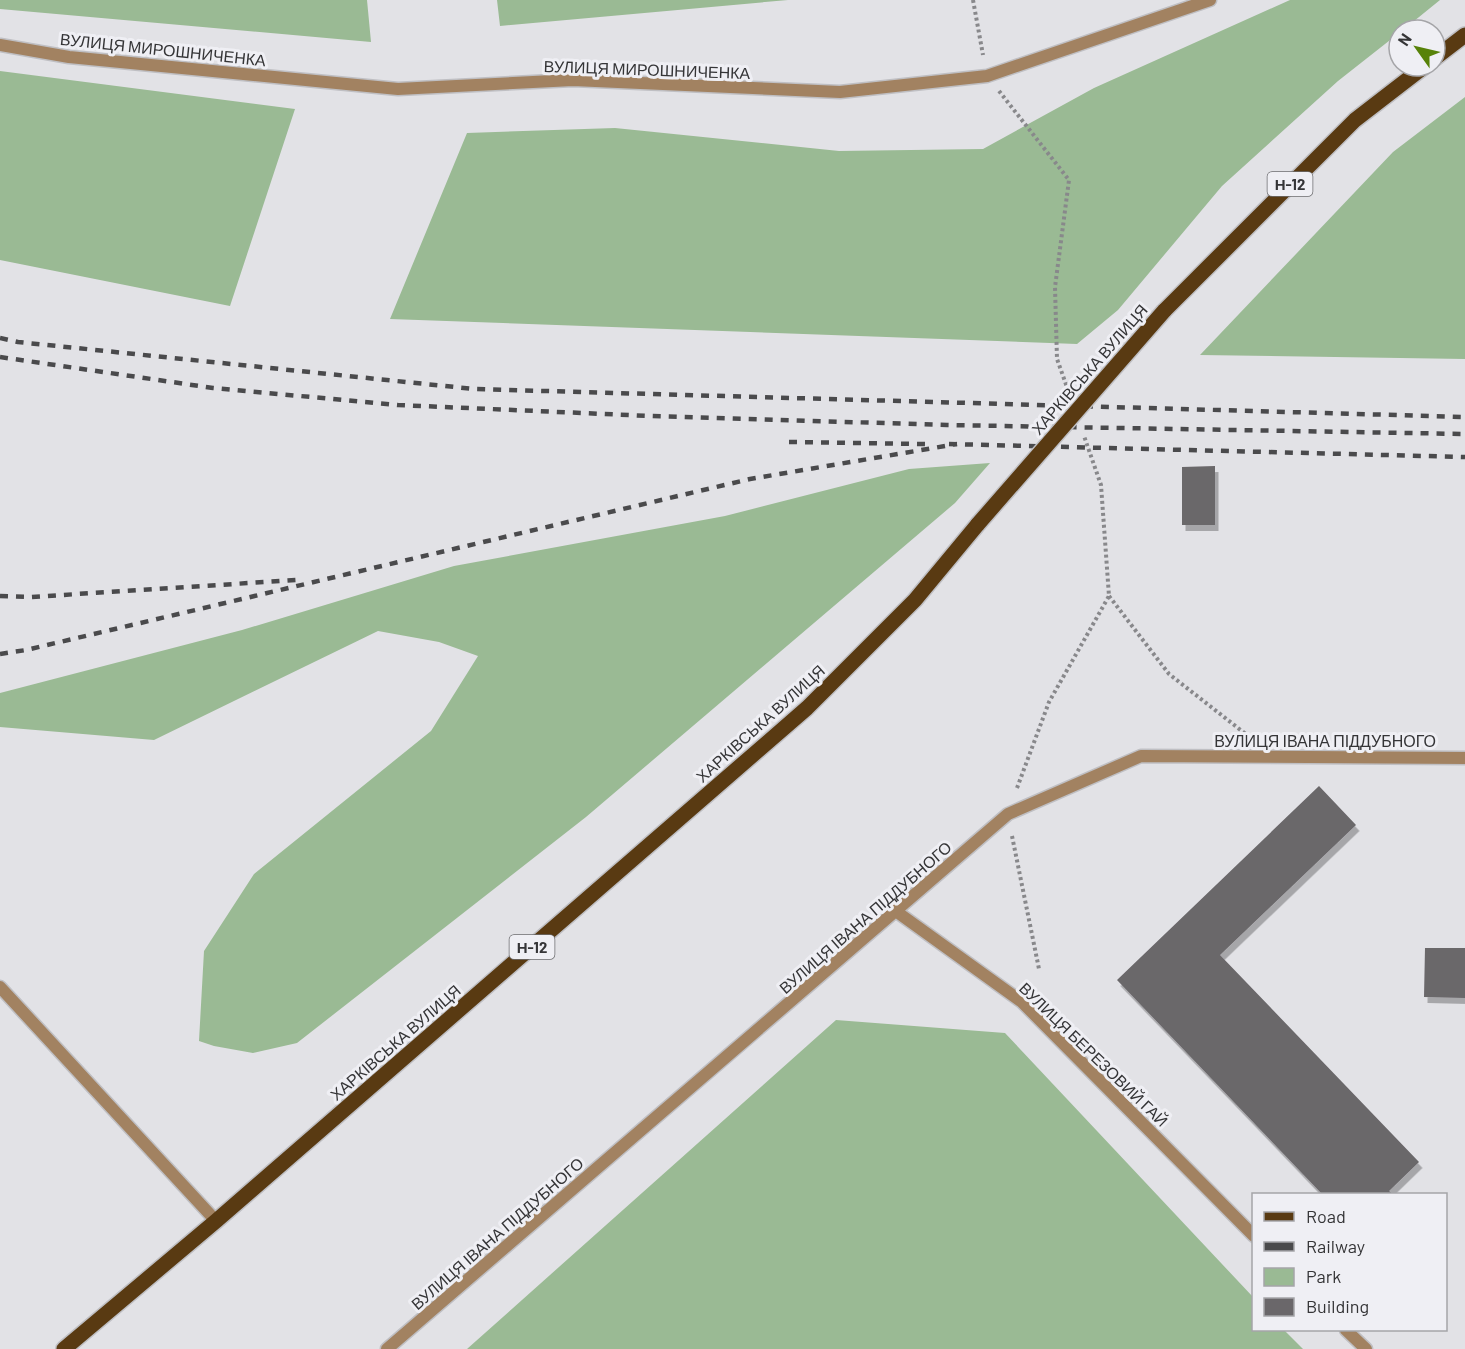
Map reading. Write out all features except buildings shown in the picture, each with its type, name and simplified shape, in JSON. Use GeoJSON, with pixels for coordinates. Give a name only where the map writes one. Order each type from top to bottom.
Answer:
{"type":"FeatureCollection","features":[{"type":"Feature","properties":{"kind":"main road"},"geometry":{"type":"LineString","coordinates":[[1447,49],[1465,35]]}},
{"type":"Feature","properties":{"kind":"main road","name":"ХАРКІВСЬКА ВУЛИЦЯ"},"geometry":{"type":"LineString","coordinates":[[64,1349],[216,1221],[807,708],[915,600],[978,524],[1164,311],[1355,120],[1409,78]]}},
{"type":"Feature","properties":{"kind":"street","name":"ВУЛИЦЯ МИРОШНИЧЕНКА"},"geometry":{"type":"LineString","coordinates":[[0,45],[69,57],[398,89],[573,80],[840,92],[987,76],[1210,0]]}},
{"type":"Feature","properties":{"kind":"street","name":"ВУЛИЦЯ ІВАНА ПІДДУБНОГО"},"geometry":{"type":"LineString","coordinates":[[387,1349],[1008,814],[1141,756],[1465,758]]}},
{"type":"Feature","properties":{"kind":"street","name":"ВУЛИЦЯ БЕРЕЗОВИЙ ГАЙ"},"geometry":{"type":"LineString","coordinates":[[897,912],[1022,1002],[1252,1234]]}},
{"type":"Feature","properties":{"kind":"street"},"geometry":{"type":"LineString","coordinates":[[0,987],[216,1221]]}},
{"type":"Feature","properties":{"kind":"street"},"geometry":{"type":"LineString","coordinates":[[1348,1331],[1366,1349]]}},
{"type":"Feature","properties":{"kind":"path"},"geometry":{"type":"LineString","coordinates":[[1109,596],[1169,674],[1275,757]]}},
{"type":"Feature","properties":{"kind":"path"},"geometry":{"type":"LineString","coordinates":[[1008,814],[1040,969]]}},
{"type":"Feature","properties":{"kind":"green space"},"geometry":{"type":"Polygon","coordinates":[[[0,0],[367,0],[371,42],[0,9],[0,0]]]}},
{"type":"Feature","properties":{"kind":"green space"},"geometry":{"type":"Polygon","coordinates":[[[497,0],[788,0],[500,26],[497,0]]]}},
{"type":"Feature","properties":{"kind":"green space"},"geometry":{"type":"Polygon","coordinates":[[[1290,0],[1440,0],[1418,18],[1387,18],[1387,42],[1338,81],[1222,186],[1118,310],[1077,344],[390,319],[467,133],[615,128],[839,151],[983,149],[1094,88],[1290,0]]]}},
{"type":"Feature","properties":{"kind":"green space"},"geometry":{"type":"Polygon","coordinates":[[[0,71],[295,109],[230,306],[0,260],[0,71]]]}},
{"type":"Feature","properties":{"kind":"green space"},"geometry":{"type":"Polygon","coordinates":[[[1465,97],[1465,359],[1200,355],[1393,152],[1465,97]]]}},
{"type":"Feature","properties":{"kind":"green space"},"geometry":{"type":"Polygon","coordinates":[[[990,463],[955,503],[586,817],[297,1043],[253,1053],[199,1041],[204,951],[254,874],[431,731],[478,656],[439,642],[378,631],[154,740],[0,727],[0,693],[242,630],[454,566],[725,516],[909,469],[990,463]]]}},
{"type":"Feature","properties":{"kind":"green space"},"geometry":{"type":"Polygon","coordinates":[[[836,1020],[1005,1033],[1252,1296],[1252,1331],[1285,1331],[1303,1349],[467,1349],[836,1020]]]}},
{"type":"Feature","properties":{"kind":"railway"},"geometry":{"type":"LineString","coordinates":[[0,338],[18,342],[474,389],[1465,417]]}},
{"type":"Feature","properties":{"kind":"railway"},"geometry":{"type":"LineString","coordinates":[[0,357],[213,388],[398,405],[947,425],[1465,434]]}},
{"type":"Feature","properties":{"kind":"railway"},"geometry":{"type":"LineString","coordinates":[[789,442],[925,444]]}},
{"type":"Feature","properties":{"kind":"railway"},"geometry":{"type":"LineString","coordinates":[[949,444],[1465,457]]}},
{"type":"Feature","properties":{"kind":"railway"},"geometry":{"type":"LineString","coordinates":[[0,654],[26,650],[750,479],[957,444]]}},
{"type":"Feature","properties":{"kind":"railway"},"geometry":{"type":"LineString","coordinates":[[0,596],[31,597],[296,580]]}}]}
